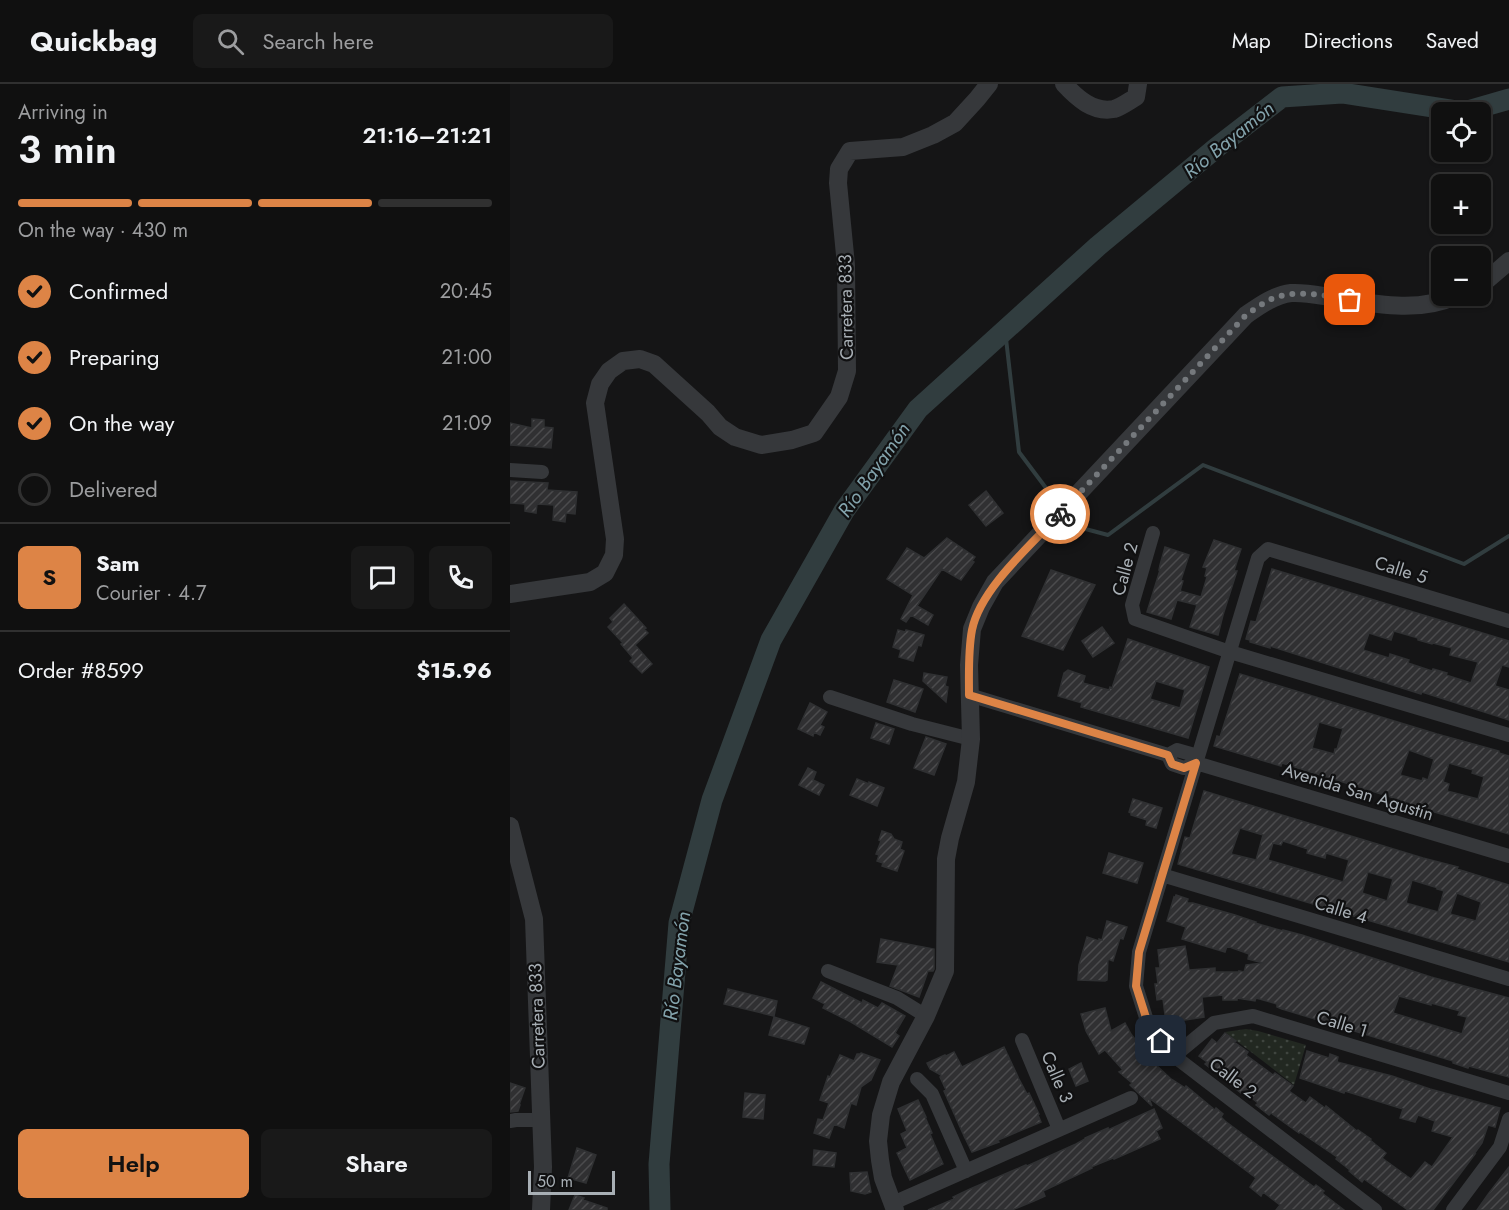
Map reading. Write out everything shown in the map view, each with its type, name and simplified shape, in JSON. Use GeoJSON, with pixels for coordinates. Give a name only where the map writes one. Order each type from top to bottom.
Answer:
{"type":"FeatureCollection","features":[{"type":"Feature","properties":{"kind":"street","name":"Carretera 833"},"geometry":{"type":"LineString","coordinates":[[510,594],[590,582],[605,573],[614,555],[615,538],[596,403],[600,384],[609,371],[623,361],[640,359],[654,364],[708,413],[720,427],[735,437],[761,445],[792,440],[814,433],[839,397],[847,371],[846,265],[838,183],[839,169],[850,151],[903,147],[955,123],[989,84]]}},
{"type":"Feature","properties":{"kind":"street"},"geometry":{"type":"LineString","coordinates":[[1064,84],[1077,98],[1096,109],[1115,109],[1136,97],[1138,84]]}},
{"type":"Feature","properties":{"kind":"street"},"geometry":{"type":"LineString","coordinates":[[1491,277],[1509,261]]}},
{"type":"Feature","properties":{"kind":"street"},"geometry":{"type":"LineString","coordinates":[[1131,1098],[966,1171],[894,1207],[883,1178],[880,1160],[878,1141],[880,1115],[891,1082],[926,1016],[945,971],[946,859],[966,782],[971,739],[969,665],[972,629],[995,582],[1246,315],[1269,301],[1291,293],[1367,303],[1414,306],[1431,303]]}},
{"type":"Feature","properties":{"kind":"street"},"geometry":{"type":"LineString","coordinates":[[510,470],[542,472]]}},
{"type":"Feature","properties":{"kind":"street","name":"Calle 2"},"geometry":{"type":"LineString","coordinates":[[1154,533],[1132,605],[1135,619],[1230,652],[1509,735]]}},
{"type":"Feature","properties":{"kind":"street","name":"Calle 5"},"geometry":{"type":"LineString","coordinates":[[1230,652],[1258,558],[1268,549],[1509,621]]}},
{"type":"Feature","properties":{"kind":"street"},"geometry":{"type":"LineString","coordinates":[[1196,763],[1230,652]]}},
{"type":"Feature","properties":{"kind":"street","name":"Avenida San Agustín"},"geometry":{"type":"LineString","coordinates":[[969,695],[1168,755],[1177,750],[1191,754],[1196,763],[1509,856]]}},
{"type":"Feature","properties":{"kind":"street"},"geometry":{"type":"LineString","coordinates":[[830,697],[912,724],[971,739]]}},
{"type":"Feature","properties":{"kind":"street","name":"Calle 2"},"geometry":{"type":"LineString","coordinates":[[1196,763],[1139,952],[1136,986],[1149,1027],[1174,1056],[1376,1210]]}},
{"type":"Feature","properties":{"kind":"street","name":"Carretera 833"},"geometry":{"type":"LineString","coordinates":[[510,826],[534,919],[543,1167],[541,1210]]}},
{"type":"Feature","properties":{"kind":"street","name":"Calle 4"},"geometry":{"type":"LineString","coordinates":[[1162,875],[1509,979]]}},
{"type":"Feature","properties":{"kind":"street"},"geometry":{"type":"LineString","coordinates":[[828,971],[897,998],[926,1016]]}},
{"type":"Feature","properties":{"kind":"street","name":"Calle 1"},"geometry":{"type":"LineString","coordinates":[[1174,1056],[1214,1023],[1253,1016],[1509,1093]]}},
{"type":"Feature","properties":{"kind":"street","name":"Calle 3"},"geometry":{"type":"LineString","coordinates":[[1022,1040],[1059,1129]]}},
{"type":"Feature","properties":{"kind":"street"},"geometry":{"type":"LineString","coordinates":[[917,1079],[932,1094],[966,1171]]}},
{"type":"Feature","properties":{"kind":"street"},"geometry":{"type":"LineString","coordinates":[[1453,1210],[1500,1147],[1509,1119]]}},
{"type":"Feature","properties":{"kind":"street"},"geometry":{"type":"LineString","coordinates":[[510,1121],[541,1120]]}},
{"type":"Feature","properties":{"kind":"shaded area"},"geometry":{"type":"Polygon","coordinates":[[[1246,1029],[1306,1045],[1294,1085],[1225,1032],[1246,1029]]]}},
{"type":"Feature","properties":{"kind":"building"},"geometry":{"type":"Polygon","coordinates":[[[532,419],[544,420],[544,427],[553,428],[551,448],[510,445],[510,423],[532,428],[532,419]]]}},
{"type":"Feature","properties":{"kind":"building"},"geometry":{"type":"Polygon","coordinates":[[[510,481],[548,483],[547,490],[577,492],[575,514],[566,513],[565,522],[553,520],[554,505],[537,504],[536,513],[525,511],[525,504],[510,503],[510,481]]]}},
{"type":"Feature","properties":{"kind":"building"},"geometry":{"type":"Polygon","coordinates":[[[986,491],[1003,513],[986,526],[969,505],[986,491]]]}},
{"type":"Feature","properties":{"kind":"building"},"geometry":{"type":"Polygon","coordinates":[[[947,538],[975,557],[972,561],[974,562],[961,580],[942,569],[917,606],[933,615],[928,625],[911,615],[906,622],[901,619],[913,595],[887,579],[907,548],[924,558],[947,538]]]}},
{"type":"Feature","properties":{"kind":"building"},"geometry":{"type":"Polygon","coordinates":[[[1214,540],[1241,549],[1234,571],[1237,571],[1218,635],[1190,627],[1197,605],[1177,600],[1171,619],[1147,612],[1165,547],[1189,555],[1180,591],[1201,597],[1207,577],[1205,576],[1207,568],[1203,567],[1214,540]]]}},
{"type":"Feature","properties":{"kind":"building"},"geometry":{"type":"Polygon","coordinates":[[[1272,569],[1509,641],[1509,667],[1502,665],[1495,686],[1509,690],[1509,720],[1270,646],[1270,648],[1250,642],[1246,639],[1251,621],[1256,622],[1272,569]],[[1394,631],[1391,640],[1369,633],[1363,650],[1389,658],[1390,654],[1409,660],[1408,663],[1447,673],[1446,675],[1471,683],[1478,662],[1450,655],[1452,648],[1418,640],[1418,638],[1394,631]]]}},
{"type":"Feature","properties":{"kind":"building"},"geometry":{"type":"Polygon","coordinates":[[[1051,570],[1095,585],[1063,650],[1022,636],[1051,570]]]}},
{"type":"Feature","properties":{"kind":"building"},"geometry":{"type":"Polygon","coordinates":[[[624,604],[648,633],[635,645],[652,664],[642,673],[630,661],[633,658],[621,644],[623,643],[608,627],[613,622],[610,618],[624,604]]]}},
{"type":"Feature","properties":{"kind":"building"},"geometry":{"type":"Polygon","coordinates":[[[1102,627],[1114,643],[1093,657],[1082,641],[1102,627]]]}},
{"type":"Feature","properties":{"kind":"building"},"geometry":{"type":"Polygon","coordinates":[[[898,630],[924,635],[913,661],[899,657],[901,650],[893,647],[898,630]]]}},
{"type":"Feature","properties":{"kind":"building"},"geometry":{"type":"Polygon","coordinates":[[[1128,639],[1209,667],[1188,738],[1081,707],[1082,703],[1058,696],[1064,673],[1068,670],[1085,676],[1083,683],[1109,690],[1110,687],[1112,688],[1128,639]],[[1156,681],[1150,699],[1180,708],[1185,690],[1156,681]]]}},
{"type":"Feature","properties":{"kind":"building"},"geometry":{"type":"Polygon","coordinates":[[[924,673],[947,677],[946,702],[923,681],[924,673]]]}},
{"type":"Feature","properties":{"kind":"building"},"geometry":{"type":"Polygon","coordinates":[[[1240,674],[1499,751],[1509,756],[1509,834],[1282,763],[1281,766],[1214,746],[1217,736],[1220,737],[1240,674]],[[1319,722],[1312,748],[1334,754],[1343,729],[1319,722]],[[1409,750],[1400,775],[1422,781],[1423,778],[1428,780],[1434,759],[1409,750]],[[1449,763],[1443,782],[1449,784],[1447,791],[1478,799],[1484,777],[1472,773],[1473,770],[1449,763]]]}},
{"type":"Feature","properties":{"kind":"building"},"geometry":{"type":"Polygon","coordinates":[[[894,680],[923,689],[915,712],[887,702],[894,680]]]}},
{"type":"Feature","properties":{"kind":"building"},"geometry":{"type":"Polygon","coordinates":[[[810,703],[827,712],[820,725],[824,727],[820,735],[814,732],[813,736],[798,729],[810,703]]]}},
{"type":"Feature","properties":{"kind":"building"},"geometry":{"type":"Polygon","coordinates":[[[876,723],[894,729],[889,744],[871,738],[876,723]]]}},
{"type":"Feature","properties":{"kind":"building"},"geometry":{"type":"Polygon","coordinates":[[[926,737],[946,744],[934,775],[914,768],[926,737]]]}},
{"type":"Feature","properties":{"kind":"building"},"geometry":{"type":"Polygon","coordinates":[[[808,768],[816,772],[813,780],[824,785],[819,795],[799,785],[808,768]]]}},
{"type":"Feature","properties":{"kind":"building"},"geometry":{"type":"Polygon","coordinates":[[[857,779],[884,788],[877,806],[850,795],[857,779]]]}},
{"type":"Feature","properties":{"kind":"building"},"geometry":{"type":"Polygon","coordinates":[[[1204,791],[1458,867],[1457,869],[1509,885],[1509,962],[1178,864],[1185,837],[1190,838],[1204,791]],[[1240,828],[1231,854],[1256,860],[1263,835],[1240,828]],[[1283,841],[1281,845],[1273,843],[1268,860],[1343,882],[1349,860],[1326,853],[1325,858],[1307,853],[1308,849],[1283,841]],[[1368,872],[1362,893],[1387,901],[1393,879],[1368,872]],[[1412,880],[1406,903],[1438,912],[1444,891],[1412,880]],[[1457,893],[1450,914],[1476,921],[1481,902],[1457,893]]]}},
{"type":"Feature","properties":{"kind":"building"},"geometry":{"type":"Polygon","coordinates":[[[1133,799],[1162,808],[1156,828],[1146,825],[1147,820],[1131,815],[1129,812],[1133,799]]]}},
{"type":"Feature","properties":{"kind":"building"},"geometry":{"type":"Polygon","coordinates":[[[882,831],[902,842],[900,849],[904,851],[897,871],[882,866],[883,863],[877,861],[879,855],[876,854],[882,831]]]}},
{"type":"Feature","properties":{"kind":"building"},"geometry":{"type":"Polygon","coordinates":[[[1109,853],[1143,863],[1137,883],[1103,873],[1109,853]]]}},
{"type":"Feature","properties":{"kind":"building"},"geometry":{"type":"Polygon","coordinates":[[[1176,895],[1188,899],[1187,903],[1235,915],[1431,977],[1509,998],[1509,1077],[1469,1066],[1468,1068],[1453,1063],[1453,1061],[1282,1009],[1277,1007],[1277,1004],[1256,998],[1255,1001],[1237,998],[1237,1000],[1223,1000],[1223,995],[1202,997],[1204,1017],[1166,1023],[1163,999],[1157,1000],[1155,984],[1158,984],[1156,968],[1160,968],[1158,950],[1185,946],[1189,970],[1215,968],[1215,972],[1244,972],[1246,965],[1263,963],[1248,959],[1249,954],[1227,946],[1225,952],[1182,939],[1186,927],[1167,921],[1176,895]],[[1399,996],[1393,1013],[1462,1034],[1467,1017],[1458,1015],[1460,1011],[1431,1003],[1431,1005],[1399,996]]]}},
{"type":"Feature","properties":{"kind":"building"},"geometry":{"type":"Polygon","coordinates":[[[1107,921],[1127,927],[1123,939],[1120,938],[1113,961],[1108,959],[1107,980],[1078,980],[1079,965],[1087,937],[1102,940],[1107,921]]]}},
{"type":"Feature","properties":{"kind":"building"},"geometry":{"type":"Polygon","coordinates":[[[881,939],[934,949],[934,969],[928,971],[919,997],[890,986],[898,965],[877,962],[881,939]]]}},
{"type":"Feature","properties":{"kind":"building"},"geometry":{"type":"Polygon","coordinates":[[[821,982],[862,1003],[863,1000],[878,1008],[882,1003],[905,1016],[895,1033],[899,1036],[892,1047],[823,1008],[825,1004],[813,998],[821,982]]]}},
{"type":"Feature","properties":{"kind":"building"},"geometry":{"type":"Polygon","coordinates":[[[728,989],[777,1001],[774,1016],[724,1004],[728,989]]]}},
{"type":"Feature","properties":{"kind":"building"},"geometry":{"type":"Polygon","coordinates":[[[1105,1008],[1111,1031],[1125,1023],[1141,1049],[1171,1079],[1185,1088],[1186,1086],[1215,1110],[1216,1108],[1223,1114],[1221,1117],[1225,1121],[1314,1187],[1316,1185],[1324,1191],[1322,1193],[1344,1210],[1276,1210],[1280,1205],[1263,1192],[1261,1196],[1250,1187],[1256,1178],[1149,1098],[1152,1106],[1119,1072],[1123,1070],[1105,1050],[1099,1054],[1086,1031],[1081,1014],[1105,1008]]]}},
{"type":"Feature","properties":{"kind":"building"},"geometry":{"type":"Polygon","coordinates":[[[774,1017],[809,1028],[804,1044],[769,1035],[774,1017]]]}},
{"type":"Feature","properties":{"kind":"building"},"geometry":{"type":"Polygon","coordinates":[[[1225,1033],[1248,1052],[1246,1055],[1273,1075],[1275,1073],[1293,1086],[1289,1091],[1306,1103],[1310,1097],[1325,1108],[1326,1106],[1357,1131],[1371,1139],[1386,1153],[1382,1158],[1411,1179],[1425,1162],[1432,1167],[1453,1137],[1432,1131],[1435,1121],[1418,1115],[1415,1122],[1400,1118],[1403,1109],[1300,1078],[1307,1051],[1329,1058],[1330,1054],[1338,1057],[1337,1062],[1500,1108],[1495,1127],[1488,1125],[1482,1143],[1475,1154],[1433,1210],[1408,1210],[1364,1179],[1362,1182],[1336,1159],[1337,1157],[1271,1113],[1269,1115],[1243,1091],[1241,1093],[1205,1064],[1207,1062],[1199,1056],[1212,1039],[1217,1043],[1225,1033]]]}},
{"type":"Feature","properties":{"kind":"building"},"geometry":{"type":"Polygon","coordinates":[[[1004,1047],[1027,1094],[1029,1093],[1041,1122],[972,1152],[944,1091],[946,1090],[941,1075],[930,1069],[927,1063],[954,1052],[962,1067],[1004,1047]]]}},
{"type":"Feature","properties":{"kind":"building"},"geometry":{"type":"Polygon","coordinates":[[[861,1053],[880,1060],[871,1080],[861,1087],[856,1105],[851,1103],[844,1128],[834,1124],[829,1138],[814,1133],[818,1119],[823,1120],[829,1103],[820,1100],[828,1076],[830,1077],[840,1055],[854,1061],[857,1054],[861,1053]]]}},
{"type":"Feature","properties":{"kind":"building"},"geometry":{"type":"Polygon","coordinates":[[[1081,1063],[1088,1081],[1076,1086],[1069,1069],[1081,1063]]]}},
{"type":"Feature","properties":{"kind":"building"},"geometry":{"type":"Polygon","coordinates":[[[510,1083],[525,1088],[518,1111],[510,1112],[510,1083]]]}},
{"type":"Feature","properties":{"kind":"building"},"geometry":{"type":"Polygon","coordinates":[[[745,1093],[765,1095],[763,1119],[743,1117],[745,1093]]]}},
{"type":"Feature","properties":{"kind":"building"},"geometry":{"type":"Polygon","coordinates":[[[918,1100],[943,1164],[910,1180],[897,1153],[907,1148],[901,1134],[907,1131],[898,1109],[918,1100]]]}},
{"type":"Feature","properties":{"kind":"building"},"geometry":{"type":"Polygon","coordinates":[[[1154,1109],[1162,1128],[1156,1131],[1160,1139],[1091,1167],[1043,1191],[1045,1196],[1034,1201],[1012,1210],[928,1210],[970,1189],[1154,1109]]]}},
{"type":"Feature","properties":{"kind":"building"},"geometry":{"type":"Polygon","coordinates":[[[577,1148],[596,1155],[586,1183],[568,1178],[577,1148]]]}},
{"type":"Feature","properties":{"kind":"building"},"geometry":{"type":"Polygon","coordinates":[[[814,1150],[836,1153],[834,1167],[813,1165],[814,1150]]]}},
{"type":"Feature","properties":{"kind":"building"},"geometry":{"type":"Polygon","coordinates":[[[1509,1167],[1509,1210],[1477,1210],[1489,1193],[1509,1167]]]}},
{"type":"Feature","properties":{"kind":"building"},"geometry":{"type":"Polygon","coordinates":[[[867,1172],[871,1192],[865,1194],[851,1191],[850,1173],[867,1172]]]}},
{"type":"Feature","properties":{"kind":"building"},"geometry":{"type":"Polygon","coordinates":[[[575,1195],[607,1208],[607,1210],[569,1210],[575,1195]]]}},
{"type":"Feature","properties":{"kind":"waterway","name":"Río Bayamón"},"geometry":{"type":"LineString","coordinates":[[660,1210],[659,1164],[679,923],[712,800],[771,640],[844,511],[918,409],[1098,246],[1216,148],[1282,97],[1342,93],[1464,112],[1509,99]]}},
{"type":"Feature","properties":{"kind":"waterway"},"geometry":{"type":"LineString","coordinates":[[1005,330],[1019,452],[1058,504]]}},
{"type":"Feature","properties":{"kind":"waterway"},"geometry":{"type":"LineString","coordinates":[[1078,527],[1108,535],[1203,465],[1464,564],[1509,536]]}},
{"type":"Feature","properties":{"kind":"way so far"},"geometry":{"type":"LineString","coordinates":[[1060,514],[1246,315],[1263,303],[1291,293],[1350,300]]}},
{"type":"Feature","properties":{"kind":"route"},"geometry":{"type":"LineString","coordinates":[[1060,514],[995,582],[981,607],[972,629],[969,695],[1168,755],[1172,764],[1184,768],[1196,763],[1139,952],[1136,986],[1149,1027],[1161,1041]]}}]}
